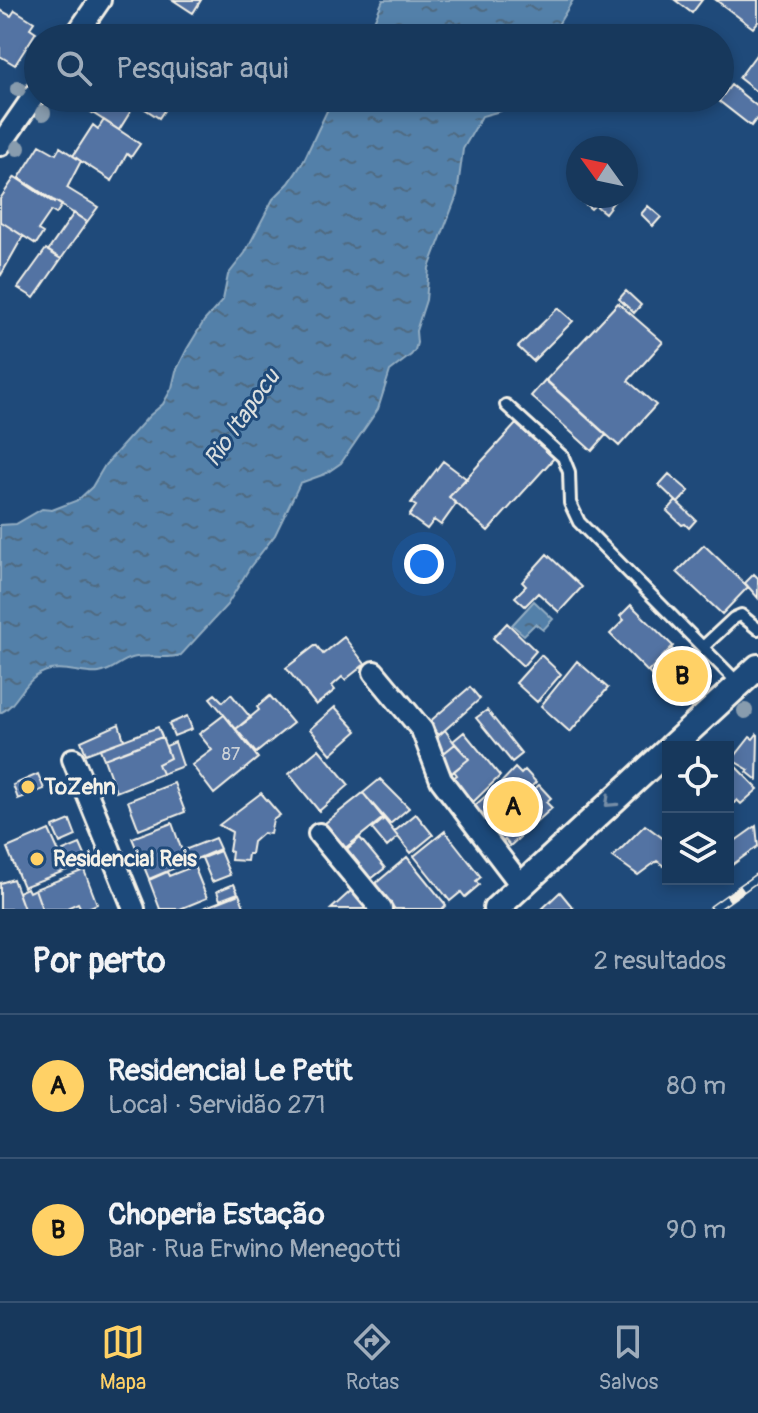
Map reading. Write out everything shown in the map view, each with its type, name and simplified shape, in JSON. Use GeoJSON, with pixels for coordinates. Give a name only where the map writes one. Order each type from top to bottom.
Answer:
{"type":"FeatureCollection","features":[{"type":"Feature","properties":{"kind":"street"},"geometry":{"type":"LineString","coordinates":[[84,24],[100,0]]}},
{"type":"Feature","properties":{"kind":"street"},"geometry":{"type":"LineString","coordinates":[[0,145],[24,110]]}},
{"type":"Feature","properties":{"kind":"street"},"geometry":{"type":"LineString","coordinates":[[678,741],[758,667]]}},
{"type":"Feature","properties":{"kind":"street"},"geometry":{"type":"LineString","coordinates":[[374,672],[422,730],[441,780],[521,885]]}},
{"type":"Feature","properties":{"kind":"street"},"geometry":{"type":"LineString","coordinates":[[496,909],[662,755]]}},
{"type":"Feature","properties":{"kind":"street"},"geometry":{"type":"LineString","coordinates":[[73,759],[134,909]]}},
{"type":"Feature","properties":{"kind":"street"},"geometry":{"type":"LineString","coordinates":[[319,834],[381,909]]}},
{"type":"Feature","properties":{"kind":"lane"},"geometry":{"type":"LineString","coordinates":[[506,405],[563,457],[569,472],[570,503],[579,522],[739,685]]}},
{"type":"Feature","properties":{"kind":"lane"},"geometry":{"type":"LineString","coordinates":[[703,647],[741,615],[758,629]]}},
{"type":"Feature","properties":{"kind":"water"},"geometry":{"type":"Polygon","coordinates":[[[383,0],[573,0],[558,24],[373,24],[383,0]]]}},
{"type":"Feature","properties":{"kind":"water","name":"Rio Itapocu"},"geometry":{"type":"Polygon","coordinates":[[[326,112],[497,112],[482,116],[463,149],[457,195],[429,268],[426,300],[416,331],[415,350],[390,371],[378,409],[341,463],[325,474],[300,483],[275,535],[250,567],[227,605],[181,655],[132,658],[99,673],[50,670],[33,678],[0,713],[0,525],[16,524],[42,509],[52,510],[78,500],[92,487],[105,465],[163,404],[187,349],[204,321],[223,300],[228,275],[245,253],[273,199],[303,162],[326,112]]]}},
{"type":"Feature","properties":{"kind":"water"},"geometry":{"type":"Polygon","coordinates":[[[534,601],[553,619],[543,630],[535,624],[524,635],[512,625],[534,601]]]}},
{"type":"Feature","properties":{"kind":"building"},"geometry":{"type":"Polygon","coordinates":[[[173,0],[201,0],[193,13],[173,0]]]}},
{"type":"Feature","properties":{"kind":"building"},"geometry":{"type":"Polygon","coordinates":[[[675,0],[702,0],[692,13],[675,0]]]}},
{"type":"Feature","properties":{"kind":"building"},"geometry":{"type":"Polygon","coordinates":[[[716,0],[758,0],[758,22],[753,28],[716,0]]]}},
{"type":"Feature","properties":{"kind":"building"},"geometry":{"type":"Polygon","coordinates":[[[0,10],[11,16],[15,10],[34,22],[24,24],[24,51],[15,65],[0,56],[0,10]]]}},
{"type":"Feature","properties":{"kind":"building"},"geometry":{"type":"Polygon","coordinates":[[[758,52],[758,93],[739,78],[758,52]]]}},
{"type":"Feature","properties":{"kind":"building"},"geometry":{"type":"Polygon","coordinates":[[[734,87],[758,107],[758,117],[751,126],[733,112],[734,87]]]}},
{"type":"Feature","properties":{"kind":"building"},"geometry":{"type":"Polygon","coordinates":[[[91,112],[130,112],[119,130],[91,112]]]}},
{"type":"Feature","properties":{"kind":"building"},"geometry":{"type":"Polygon","coordinates":[[[104,120],[140,144],[131,157],[127,154],[112,181],[73,156],[93,125],[98,129],[104,120]]]}},
{"type":"Feature","properties":{"kind":"building"},"geometry":{"type":"Polygon","coordinates":[[[40,145],[56,154],[60,147],[81,161],[67,188],[98,207],[87,222],[19,178],[40,145]]]}},
{"type":"Feature","properties":{"kind":"building"},"geometry":{"type":"Polygon","coordinates":[[[15,177],[62,205],[56,214],[51,211],[38,230],[43,233],[36,244],[0,221],[0,199],[15,177]]]}},
{"type":"Feature","properties":{"kind":"building"},"geometry":{"type":"Polygon","coordinates":[[[648,206],[661,217],[653,226],[641,214],[648,206]]]}},
{"type":"Feature","properties":{"kind":"building"},"geometry":{"type":"Polygon","coordinates":[[[74,213],[87,222],[61,259],[48,251],[74,213]]]}},
{"type":"Feature","properties":{"kind":"building"},"geometry":{"type":"Polygon","coordinates":[[[0,221],[23,236],[1,275],[0,274],[0,221]]]}},
{"type":"Feature","properties":{"kind":"building"},"geometry":{"type":"Polygon","coordinates":[[[46,249],[61,259],[34,298],[18,288],[46,249]]]}},
{"type":"Feature","properties":{"kind":"building"},"geometry":{"type":"Polygon","coordinates":[[[626,291],[641,305],[634,313],[619,299],[626,291]]]}},
{"type":"Feature","properties":{"kind":"building"},"geometry":{"type":"Polygon","coordinates":[[[618,303],[663,342],[628,381],[656,405],[619,446],[546,380],[618,303]]]}},
{"type":"Feature","properties":{"kind":"building"},"geometry":{"type":"Polygon","coordinates":[[[558,308],[573,321],[533,361],[518,347],[558,308]]]}},
{"type":"Feature","properties":{"kind":"building"},"geometry":{"type":"Polygon","coordinates":[[[545,380],[606,435],[592,451],[531,396],[545,380]]]}},
{"type":"Feature","properties":{"kind":"building"},"geometry":{"type":"Polygon","coordinates":[[[516,424],[554,458],[488,531],[449,497],[516,424]]]}},
{"type":"Feature","properties":{"kind":"building"},"geometry":{"type":"Polygon","coordinates":[[[443,461],[467,479],[449,497],[456,504],[441,525],[434,520],[427,529],[409,516],[416,506],[411,503],[443,461]]]}},
{"type":"Feature","properties":{"kind":"building"},"geometry":{"type":"Polygon","coordinates":[[[669,474],[689,491],[678,503],[659,485],[669,474]]]}},
{"type":"Feature","properties":{"kind":"building"},"geometry":{"type":"Polygon","coordinates":[[[676,501],[696,520],[689,528],[667,511],[676,501]]]}},
{"type":"Feature","properties":{"kind":"building"},"geometry":{"type":"Polygon","coordinates":[[[704,545],[748,587],[722,614],[677,572],[704,545]]]}},
{"type":"Feature","properties":{"kind":"building"},"geometry":{"type":"Polygon","coordinates":[[[547,554],[582,587],[559,612],[538,593],[525,606],[515,597],[526,586],[522,582],[547,554]]]}},
{"type":"Feature","properties":{"kind":"building"},"geometry":{"type":"Polygon","coordinates":[[[754,574],[758,578],[758,598],[745,583],[754,574]]]}},
{"type":"Feature","properties":{"kind":"building"},"geometry":{"type":"Polygon","coordinates":[[[631,605],[673,646],[648,672],[610,634],[624,620],[620,616],[631,605]]]}},
{"type":"Feature","properties":{"kind":"building"},"geometry":{"type":"Polygon","coordinates":[[[507,623],[536,651],[523,666],[493,638],[507,623]]]}},
{"type":"Feature","properties":{"kind":"building"},"geometry":{"type":"Polygon","coordinates":[[[344,637],[365,664],[345,680],[342,677],[332,686],[335,690],[316,705],[286,668],[316,645],[323,654],[344,637]]]}},
{"type":"Feature","properties":{"kind":"building"},"geometry":{"type":"Polygon","coordinates":[[[671,648],[697,674],[673,698],[648,672],[671,648]]]}},
{"type":"Feature","properties":{"kind":"building"},"geometry":{"type":"Polygon","coordinates":[[[541,655],[561,674],[537,702],[516,683],[541,655]]]}},
{"type":"Feature","properties":{"kind":"building"},"geometry":{"type":"Polygon","coordinates":[[[577,661],[608,688],[570,732],[541,706],[577,661]]]}},
{"type":"Feature","properties":{"kind":"building"},"geometry":{"type":"Polygon","coordinates":[[[470,687],[480,699],[439,735],[428,723],[470,687]]]}},
{"type":"Feature","properties":{"kind":"building"},"geometry":{"type":"Polygon","coordinates":[[[215,694],[223,702],[231,694],[251,718],[236,729],[210,698],[215,694]]]}},
{"type":"Feature","properties":{"kind":"building"},"geometry":{"type":"Polygon","coordinates":[[[270,696],[293,723],[256,753],[236,729],[270,696]]]}},
{"type":"Feature","properties":{"kind":"building"},"geometry":{"type":"Polygon","coordinates":[[[335,707],[357,731],[331,754],[310,729],[335,707]]]}},
{"type":"Feature","properties":{"kind":"building"},"geometry":{"type":"Polygon","coordinates":[[[487,710],[522,754],[512,762],[476,718],[487,710]]]}},
{"type":"Feature","properties":{"kind":"building"},"geometry":{"type":"Polygon","coordinates":[[[224,715],[258,758],[214,794],[192,765],[212,750],[199,734],[224,715]]]}},
{"type":"Feature","properties":{"kind":"building"},"geometry":{"type":"Polygon","coordinates":[[[187,716],[192,729],[174,736],[169,724],[187,716]]]}},
{"type":"Feature","properties":{"kind":"building"},"geometry":{"type":"Polygon","coordinates":[[[119,724],[124,740],[86,754],[81,741],[119,724]]]}},
{"type":"Feature","properties":{"kind":"building"},"geometry":{"type":"Polygon","coordinates":[[[158,727],[162,737],[104,759],[100,749],[158,727]]]}},
{"type":"Feature","properties":{"kind":"building"},"geometry":{"type":"Polygon","coordinates":[[[445,730],[455,744],[439,757],[435,739],[445,730]]]}},
{"type":"Feature","properties":{"kind":"building"},"geometry":{"type":"Polygon","coordinates":[[[464,732],[500,776],[467,808],[447,783],[457,775],[454,771],[469,759],[453,741],[464,732]]]}},
{"type":"Feature","properties":{"kind":"building"},"geometry":{"type":"Polygon","coordinates":[[[758,735],[757,780],[747,772],[749,770],[734,761],[750,737],[753,739],[758,735]]]}},
{"type":"Feature","properties":{"kind":"building"},"geometry":{"type":"Polygon","coordinates":[[[162,737],[170,758],[158,764],[162,774],[116,792],[104,759],[162,737]]]}},
{"type":"Feature","properties":{"kind":"building"},"geometry":{"type":"Polygon","coordinates":[[[175,742],[183,766],[162,774],[158,764],[170,758],[166,746],[175,742]]]}},
{"type":"Feature","properties":{"kind":"building"},"geometry":{"type":"Polygon","coordinates":[[[455,744],[469,759],[452,773],[439,757],[455,744]]]}},
{"type":"Feature","properties":{"kind":"building"},"geometry":{"type":"Polygon","coordinates":[[[319,749],[349,785],[319,811],[289,774],[319,749]]]}},
{"type":"Feature","properties":{"kind":"building"},"geometry":{"type":"Polygon","coordinates":[[[734,765],[758,789],[741,804],[737,800],[734,803],[734,765]]]}},
{"type":"Feature","properties":{"kind":"building"},"geometry":{"type":"Polygon","coordinates":[[[515,768],[521,774],[525,770],[536,782],[527,791],[530,793],[539,785],[551,798],[546,802],[552,808],[510,846],[505,840],[500,844],[488,832],[497,823],[495,821],[486,829],[474,816],[479,812],[474,806],[494,789],[501,797],[503,794],[497,787],[515,768]]]}},
{"type":"Feature","properties":{"kind":"building","name":"ToZehn"},"geometry":{"type":"Polygon","coordinates":[[[38,774],[44,789],[18,799],[13,785],[38,774]]]}},
{"type":"Feature","properties":{"kind":"building"},"geometry":{"type":"Polygon","coordinates":[[[380,779],[409,808],[390,824],[363,793],[380,779]]]}},
{"type":"Feature","properties":{"kind":"building"},"geometry":{"type":"Polygon","coordinates":[[[174,783],[185,812],[139,830],[128,801],[174,783]]]}},
{"type":"Feature","properties":{"kind":"building"},"geometry":{"type":"Polygon","coordinates":[[[261,793],[280,815],[273,820],[270,834],[263,833],[253,842],[247,861],[231,860],[232,832],[219,825],[261,793]]]}},
{"type":"Feature","properties":{"kind":"building"},"geometry":{"type":"Polygon","coordinates":[[[363,793],[383,818],[344,849],[324,824],[363,793]]]}},
{"type":"Feature","properties":{"kind":"building"},"geometry":{"type":"Polygon","coordinates":[[[416,814],[433,835],[411,853],[394,832],[416,814]]]}},
{"type":"Feature","properties":{"kind":"building"},"geometry":{"type":"Polygon","coordinates":[[[384,819],[398,837],[387,847],[372,829],[384,819]]]}},
{"type":"Feature","properties":{"kind":"building"},"geometry":{"type":"Polygon","coordinates":[[[70,820],[76,836],[60,843],[53,827],[70,820]]]}},
{"type":"Feature","properties":{"kind":"building"},"geometry":{"type":"Polygon","coordinates":[[[172,823],[182,851],[215,838],[220,849],[149,879],[132,838],[172,823]]]}},
{"type":"Feature","properties":{"kind":"building"},"geometry":{"type":"Polygon","coordinates":[[[645,825],[662,838],[662,865],[657,861],[638,875],[613,857],[645,825]]]}},
{"type":"Feature","properties":{"kind":"building"},"geometry":{"type":"Polygon","coordinates":[[[756,826],[758,846],[734,864],[734,842],[756,826]]]}},
{"type":"Feature","properties":{"kind":"building","name":"Residencial Reis"},"geometry":{"type":"Polygon","coordinates":[[[49,830],[67,870],[23,887],[7,848],[49,830]]]}},
{"type":"Feature","properties":{"kind":"building"},"geometry":{"type":"Polygon","coordinates":[[[445,831],[481,877],[476,881],[479,885],[465,897],[461,892],[450,901],[414,856],[445,831]]]}},
{"type":"Feature","properties":{"kind":"building"},"geometry":{"type":"Polygon","coordinates":[[[360,838],[385,868],[371,879],[347,849],[360,838]]]}},
{"type":"Feature","properties":{"kind":"building"},"geometry":{"type":"Polygon","coordinates":[[[80,844],[88,862],[70,869],[63,851],[80,844]]]}},
{"type":"Feature","properties":{"kind":"building"},"geometry":{"type":"Polygon","coordinates":[[[220,851],[230,875],[212,882],[202,858],[220,851]]]}},
{"type":"Feature","properties":{"kind":"building"},"geometry":{"type":"Polygon","coordinates":[[[407,857],[446,905],[442,909],[395,909],[375,884],[407,857]]]}},
{"type":"Feature","properties":{"kind":"building"},"geometry":{"type":"Polygon","coordinates":[[[194,866],[207,898],[180,909],[160,909],[149,880],[194,866]]]}},
{"type":"Feature","properties":{"kind":"building"},"geometry":{"type":"Polygon","coordinates":[[[84,870],[97,904],[86,909],[81,909],[78,903],[65,909],[42,909],[35,889],[84,870]]]}},
{"type":"Feature","properties":{"kind":"building"},"geometry":{"type":"Polygon","coordinates":[[[13,879],[24,909],[0,909],[0,883],[13,879]]]}},
{"type":"Feature","properties":{"kind":"building"},"geometry":{"type":"Polygon","coordinates":[[[234,884],[238,893],[220,900],[217,891],[234,884]]]}},
{"type":"Feature","properties":{"kind":"building"},"geometry":{"type":"Polygon","coordinates":[[[27,888],[29,892],[35,889],[42,909],[24,909],[18,892],[27,888]]]}},
{"type":"Feature","properties":{"kind":"building"},"geometry":{"type":"Polygon","coordinates":[[[352,890],[368,909],[331,909],[342,899],[352,890]]]}},
{"type":"Feature","properties":{"kind":"building"},"geometry":{"type":"Polygon","coordinates":[[[560,892],[574,909],[542,909],[560,892]]]}},
{"type":"Feature","properties":{"kind":"building"},"geometry":{"type":"Polygon","coordinates":[[[239,894],[245,909],[201,909],[239,894]]]}},
{"type":"Feature","properties":{"kind":"railway"},"geometry":{"type":"LineString","coordinates":[[713,909],[758,877]]}},
{"type":"Feature","properties":{"kind":"place","name":"Choperia Estação"},"geometry":{"type":"Point","coordinates":[682,676]}},
{"type":"Feature","properties":{"kind":"place","name":"ToZehn"},"geometry":{"type":"Point","coordinates":[28,787]}},
{"type":"Feature","properties":{"kind":"place","name":"Residencial Le Petit"},"geometry":{"type":"Point","coordinates":[513,807]}},
{"type":"Feature","properties":{"kind":"place","name":"Residencial Reis"},"geometry":{"type":"Point","coordinates":[37,859]}}]}
